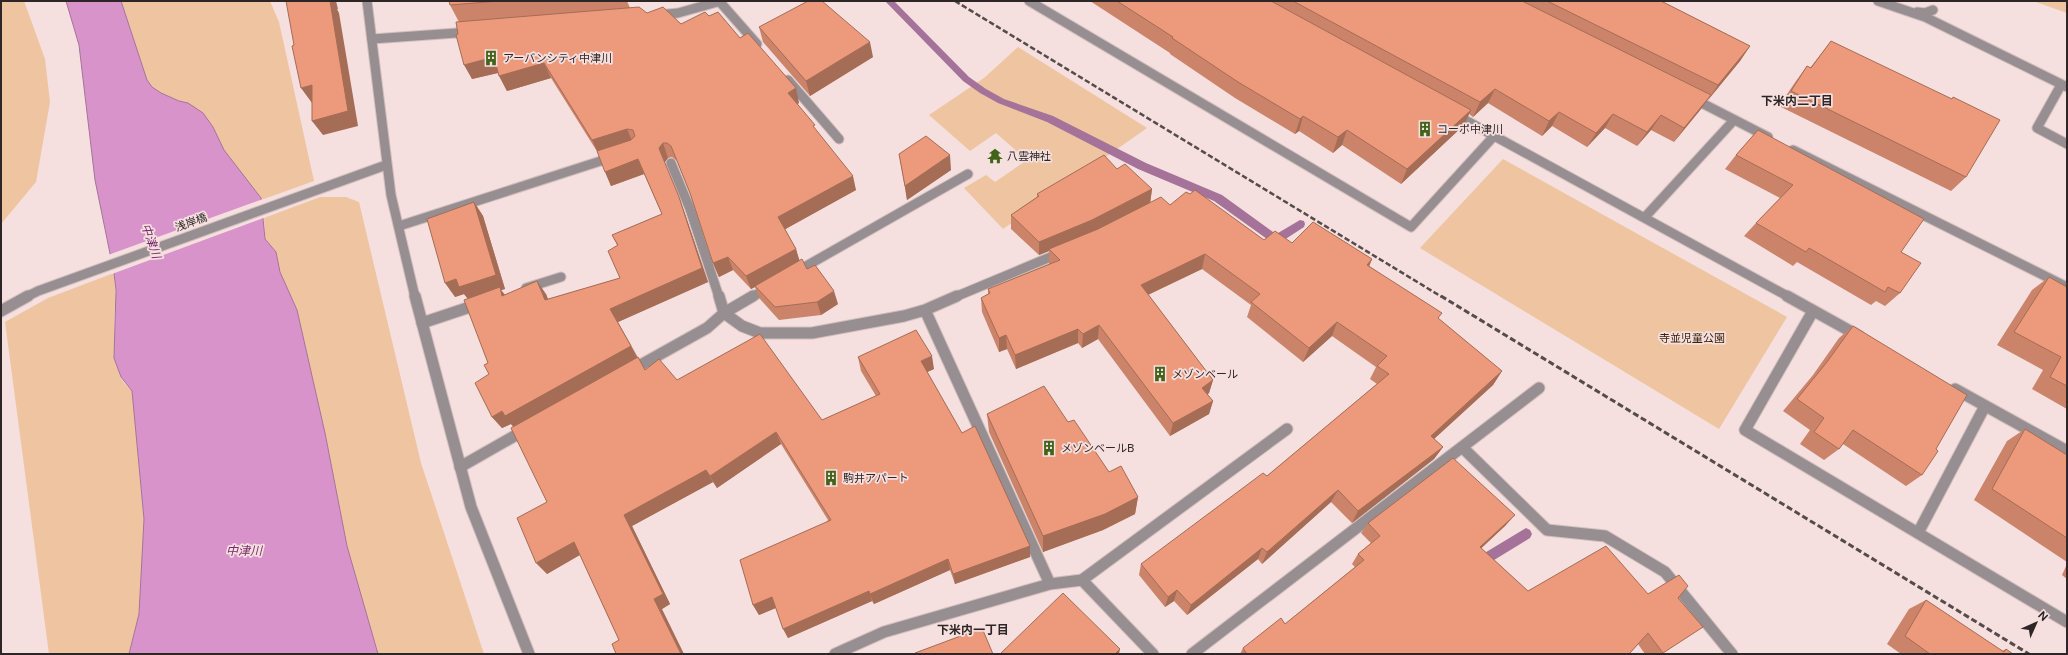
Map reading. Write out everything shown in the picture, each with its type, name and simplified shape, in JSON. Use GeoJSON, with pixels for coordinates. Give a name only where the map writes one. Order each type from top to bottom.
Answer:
{"type":"FeatureCollection","features":[{"type":"Feature","properties":{"kind":"street"},"geometry":{"type":"LineString","coordinates":[[367,1],[386,165],[422,323],[471,506],[528,654]]}},
{"type":"Feature","properties":{"kind":"street"},"geometry":{"type":"LineString","coordinates":[[646,16],[678,13],[721,1],[761,49]]}},
{"type":"Feature","properties":{"kind":"street"},"geometry":{"type":"LineString","coordinates":[[1029,1],[1411,227],[1494,136]]}},
{"type":"Feature","properties":{"kind":"street"},"geometry":{"type":"LineString","coordinates":[[1878,1],[1925,17],[2064,86],[2037,128],[2067,144]]}},
{"type":"Feature","properties":{"kind":"street"},"geometry":{"type":"LineString","coordinates":[[1901,10],[1925,12],[1933,10]]}},
{"type":"Feature","properties":{"kind":"street"},"geometry":{"type":"LineString","coordinates":[[372,39],[481,31]]}},
{"type":"Feature","properties":{"kind":"street"},"geometry":{"type":"LineString","coordinates":[[782,73],[839,139]]}},
{"type":"Feature","properties":{"kind":"street"},"geometry":{"type":"LineString","coordinates":[[1684,94],[2067,288]]}},
{"type":"Feature","properties":{"kind":"street"},"geometry":{"type":"LineString","coordinates":[[1445,109],[1645,217],[1868,341]]}},
{"type":"Feature","properties":{"kind":"street"},"geometry":{"type":"LineString","coordinates":[[1645,217],[1734,120]]}},
{"type":"Feature","properties":{"kind":"street"},"geometry":{"type":"LineString","coordinates":[[399,226],[621,154]]}},
{"type":"Feature","properties":{"kind":"street"},"geometry":{"type":"LineString","coordinates":[[671,163],[690,210],[724,313],[742,326],[760,334],[812,333],[904,316],[925,310],[1072,248]]}},
{"type":"Feature","properties":{"kind":"street","name":"浅岸橋"},"geometry":{"type":"LineString","coordinates":[[4,309],[38,291],[386,165]]}},
{"type":"Feature","properties":{"kind":"street"},"geometry":{"type":"LineString","coordinates":[[618,378],[707,328],[724,313],[968,174]]}},
{"type":"Feature","properties":{"kind":"street"},"geometry":{"type":"LineString","coordinates":[[517,291],[561,277]]}},
{"type":"Feature","properties":{"kind":"street"},"geometry":{"type":"LineString","coordinates":[[422,323],[487,301]]}},
{"type":"Feature","properties":{"kind":"street"},"geometry":{"type":"LineString","coordinates":[[925,310],[1050,584]]}},
{"type":"Feature","properties":{"kind":"street"},"geometry":{"type":"LineString","coordinates":[[1813,311],[1745,430],[2067,622]]}},
{"type":"Feature","properties":{"kind":"street"},"geometry":{"type":"LineString","coordinates":[[1943,383],[2067,451]]}},
{"type":"Feature","properties":{"kind":"street"},"geometry":{"type":"LineString","coordinates":[[1192,654],[1463,448],[1539,388]]}},
{"type":"Feature","properties":{"kind":"street"},"geometry":{"type":"LineString","coordinates":[[1918,533],[1985,406]]}},
{"type":"Feature","properties":{"kind":"street"},"geometry":{"type":"LineString","coordinates":[[460,467],[536,423]]}},
{"type":"Feature","properties":{"kind":"street"},"geometry":{"type":"LineString","coordinates":[[835,654],[884,632],[1050,584],[1082,580],[1287,429]]}},
{"type":"Feature","properties":{"kind":"street"},"geometry":{"type":"LineString","coordinates":[[1463,448],[1547,530],[1605,536],[1665,572],[1732,654]]}},
{"type":"Feature","properties":{"kind":"street"},"geometry":{"type":"LineString","coordinates":[[1082,580],[1153,654]]}},
{"type":"Feature","properties":{"kind":"green space"},"geometry":{"type":"Polygon","coordinates":[[[1,1],[24,1],[45,59],[50,102],[36,182],[1,224],[1,1]]]}},
{"type":"Feature","properties":{"kind":"green space"},"geometry":{"type":"Polygon","coordinates":[[[121,1],[270,1],[279,22],[314,181],[261,200],[224,150],[213,127],[188,103],[179,101],[161,93],[152,87],[147,80],[121,1]]]}},
{"type":"Feature","properties":{"kind":"green space"},"geometry":{"type":"Polygon","coordinates":[[[2033,1],[2067,1],[2067,13],[2033,1]]]}},
{"type":"Feature","properties":{"kind":"green space"},"geometry":{"type":"Polygon","coordinates":[[[1018,47],[1147,128],[1003,229],[964,188],[986,175],[995,182],[1027,160],[996,133],[970,151],[929,115],[984,78],[1018,47]]]}},
{"type":"Feature","properties":{"kind":"green space","name":"寺並児童公園"},"geometry":{"type":"Polygon","coordinates":[[[1503,159],[1787,317],[1719,429],[1420,248],[1503,159]]]}},
{"type":"Feature","properties":{"kind":"green space"},"geometry":{"type":"Polygon","coordinates":[[[320,197],[346,197],[359,202],[421,463],[484,654],[378,654],[347,546],[325,433],[297,310],[280,272],[276,252],[265,239],[264,218],[320,197]]]}},
{"type":"Feature","properties":{"kind":"green space"},"geometry":{"type":"Polygon","coordinates":[[[114,273],[115,351],[121,378],[132,391],[144,519],[139,614],[129,654],[49,654],[5,322],[48,298],[114,273]]]}},
{"type":"Feature","properties":{"kind":"water","name":"中津川"},"geometry":{"type":"Polygon","coordinates":[[[66,1],[121,1],[147,80],[152,87],[161,93],[179,101],[188,103],[203,113],[213,127],[224,150],[261,198],[265,239],[276,252],[280,272],[297,310],[325,433],[347,546],[378,654],[129,654],[139,614],[144,519],[132,391],[121,377],[114,358],[116,290],[114,273],[95,180],[79,45],[66,1]]]}},
{"type":"Feature","properties":{"kind":"pier"},"geometry":{"type":"Polygon","coordinates":[[[263,199],[266,217],[112,274],[108,255],[263,199]]]}},
{"type":"Feature","properties":{"kind":"building"},"geometry":{"type":"Polygon","coordinates":[[[286,1],[330,1],[348,111],[312,121],[312,85],[301,88],[292,46],[294,45],[286,1]]]}},
{"type":"Feature","properties":{"kind":"building"},"geometry":{"type":"Polygon","coordinates":[[[449,1],[499,1],[450,5],[449,1]]]}},
{"type":"Feature","properties":{"kind":"building"},"geometry":{"type":"Polygon","coordinates":[[[808,1],[822,1],[870,42],[806,81],[759,27],[808,1]]]}},
{"type":"Feature","properties":{"kind":"building"},"geometry":{"type":"Polygon","coordinates":[[[1117,1],[1271,1],[1471,110],[1407,169],[1347,130],[1338,137],[1303,116],[1300,119],[1238,82],[1172,38],[1173,37],[1117,1]]]}},
{"type":"Feature","properties":{"kind":"building"},"geometry":{"type":"Polygon","coordinates":[[[1293,1],[1522,1],[1711,95],[1684,128],[1661,115],[1647,132],[1613,114],[1596,133],[1559,112],[1549,121],[1495,89],[1480,102],[1293,1]]]}},
{"type":"Feature","properties":{"kind":"building"},"geometry":{"type":"Polygon","coordinates":[[[1547,1],[1661,1],[1750,46],[1718,85],[1547,1]]]}},
{"type":"Feature","properties":{"kind":"building"},"geometry":{"type":"Polygon","coordinates":[[[639,7],[647,13],[663,7],[681,24],[705,12],[709,16],[718,12],[740,38],[748,33],[796,88],[788,93],[815,125],[813,126],[853,176],[778,217],[796,249],[746,276],[728,257],[713,263],[690,193],[671,146],[667,143],[663,143],[659,148],[679,197],[702,268],[610,309],[631,346],[505,416],[502,411],[492,417],[475,383],[489,374],[484,365],[488,363],[464,300],[500,287],[502,296],[537,281],[545,300],[620,278],[608,251],[618,245],[612,235],[662,214],[638,159],[605,172],[597,151],[631,140],[635,136],[633,130],[627,129],[592,140],[544,63],[499,76],[494,57],[464,65],[456,35],[458,34],[456,22],[639,7]]]}},
{"type":"Feature","properties":{"kind":"building"},"geometry":{"type":"Polygon","coordinates":[[[1831,41],[1952,99],[1953,97],[2000,120],[1966,177],[1791,91],[1807,66],[1811,68],[1831,41]]]}},
{"type":"Feature","properties":{"kind":"building"},"geometry":{"type":"Polygon","coordinates":[[[1758,130],[1924,219],[1901,252],[1921,263],[1900,293],[1888,287],[1885,292],[1809,248],[1806,252],[1756,223],[1793,185],[1736,155],[1758,130]]]}},
{"type":"Feature","properties":{"kind":"building"},"geometry":{"type":"Polygon","coordinates":[[[926,136],[950,155],[905,186],[899,154],[926,136]]]}},
{"type":"Feature","properties":{"kind":"building"},"geometry":{"type":"Polygon","coordinates":[[[1104,155],[1117,169],[1125,164],[1152,189],[1092,220],[1039,242],[1011,215],[1039,196],[1037,194],[1104,155]]]}},
{"type":"Feature","properties":{"kind":"building"},"geometry":{"type":"Polygon","coordinates":[[[1195,190],[1264,240],[1275,231],[1292,243],[1313,222],[1372,259],[1367,265],[1442,313],[1438,318],[1502,371],[1431,436],[1443,447],[1358,511],[1338,490],[1267,552],[1262,548],[1191,605],[1177,590],[1168,597],[1141,564],[1263,473],[1267,476],[1389,374],[1377,366],[1387,356],[1337,322],[1309,348],[1251,302],[1260,294],[1205,254],[1141,285],[1213,380],[1202,388],[1213,401],[1173,423],[1099,325],[1083,334],[1078,329],[1015,355],[1006,335],[999,338],[981,298],[990,293],[988,289],[1060,260],[1049,249],[1098,229],[1161,197],[1170,205],[1186,192],[1190,194],[1195,190]]]}},
{"type":"Feature","properties":{"kind":"building"},"geometry":{"type":"Polygon","coordinates":[[[474,202],[496,275],[459,287],[456,279],[445,283],[427,219],[474,202]]]}},
{"type":"Feature","properties":{"kind":"building"},"geometry":{"type":"Polygon","coordinates":[[[802,259],[807,269],[815,265],[834,291],[817,302],[775,307],[755,286],[802,259]]]}},
{"type":"Feature","properties":{"kind":"building"},"geometry":{"type":"Polygon","coordinates":[[[2049,277],[2067,287],[2067,386],[2050,377],[2061,357],[2014,332],[2049,277]]]}},
{"type":"Feature","properties":{"kind":"building"},"geometry":{"type":"Polygon","coordinates":[[[1853,326],[1967,395],[1936,449],[1938,451],[1922,475],[1853,430],[1839,449],[1814,432],[1824,418],[1797,399],[1827,362],[1853,326]]]}},
{"type":"Feature","properties":{"kind":"building"},"geometry":{"type":"Polygon","coordinates":[[[916,330],[932,356],[921,361],[962,433],[975,426],[1030,546],[953,574],[948,559],[870,594],[869,591],[783,629],[772,597],[753,605],[740,560],[831,520],[776,432],[710,476],[706,470],[624,515],[663,594],[654,599],[681,654],[616,654],[612,644],[619,640],[574,542],[536,563],[517,518],[547,502],[511,428],[638,357],[645,370],[659,359],[677,380],[760,334],[822,420],[880,394],[858,357],[916,330]]]}},
{"type":"Feature","properties":{"kind":"building"},"geometry":{"type":"Polygon","coordinates":[[[1044,386],[1068,422],[1074,420],[1109,472],[1121,466],[1138,497],[1105,514],[1043,536],[987,414],[1044,386]]]}},
{"type":"Feature","properties":{"kind":"building"},"geometry":{"type":"Polygon","coordinates":[[[2025,429],[2067,455],[2067,538],[1992,489],[2025,429]]]}},
{"type":"Feature","properties":{"kind":"building"},"geometry":{"type":"Polygon","coordinates":[[[1453,458],[1515,515],[1480,547],[1528,591],[1606,546],[1648,594],[1679,575],[1688,586],[1678,598],[1703,627],[1663,653],[1648,633],[1629,654],[1247,654],[1243,648],[1281,618],[1285,624],[1364,560],[1358,554],[1380,536],[1368,523],[1453,458]]]}},
{"type":"Feature","properties":{"kind":"building"},"geometry":{"type":"Polygon","coordinates":[[[1063,593],[1120,649],[1115,654],[1000,654],[1063,593]]]}},
{"type":"Feature","properties":{"kind":"building"},"geometry":{"type":"Polygon","coordinates":[[[1926,600],[2004,652],[2006,649],[2013,654],[1930,654],[1905,636],[1926,600]]]}},
{"type":"Feature","properties":{"kind":"building"},"geometry":{"type":"Polygon","coordinates":[[[982,628],[993,654],[915,654],[915,653],[982,628]]]}},
{"type":"Feature","properties":{"kind":"waterway"},"geometry":{"type":"LineString","coordinates":[[889,1],[966,79],[1001,101],[1050,119],[1142,166],[1218,198],[1271,236],[1280,237],[1300,224]]}},
{"type":"Feature","properties":{"kind":"waterway"},"geometry":{"type":"LineString","coordinates":[[1477,564],[1526,534]]}},
{"type":"Feature","properties":{"kind":"railway"},"geometry":{"type":"LineString","coordinates":[[955,1],[1442,297]]}},
{"type":"Feature","properties":{"kind":"railway"},"geometry":{"type":"LineString","coordinates":[[1441,296],[2029,654]]}},
{"type":"Feature","properties":{"kind":"place","name":"アーバンシティ中津川"},"geometry":{"type":"Point","coordinates":[491,58]}},
{"type":"Feature","properties":{"kind":"place","name":"コーポ中津川"},"geometry":{"type":"Point","coordinates":[1425,129]}},
{"type":"Feature","properties":{"kind":"place","name":"八雲神社"},"geometry":{"type":"Point","coordinates":[995,156]}},
{"type":"Feature","properties":{"kind":"place","name":"メゾンベール"},"geometry":{"type":"Point","coordinates":[1160,374]}},
{"type":"Feature","properties":{"kind":"place","name":"メゾンベールB"},"geometry":{"type":"Point","coordinates":[1049,448]}},
{"type":"Feature","properties":{"kind":"place","name":"駒井アパート"},"geometry":{"type":"Point","coordinates":[831,478]}},
{"type":"Feature","properties":{"kind":"district","name":"下米内二丁目"},"geometry":{"type":"Point","coordinates":[1797,101]}},
{"type":"Feature","properties":{"kind":"district","name":"下米内一丁目"},"geometry":{"type":"Point","coordinates":[973,630]}}]}
